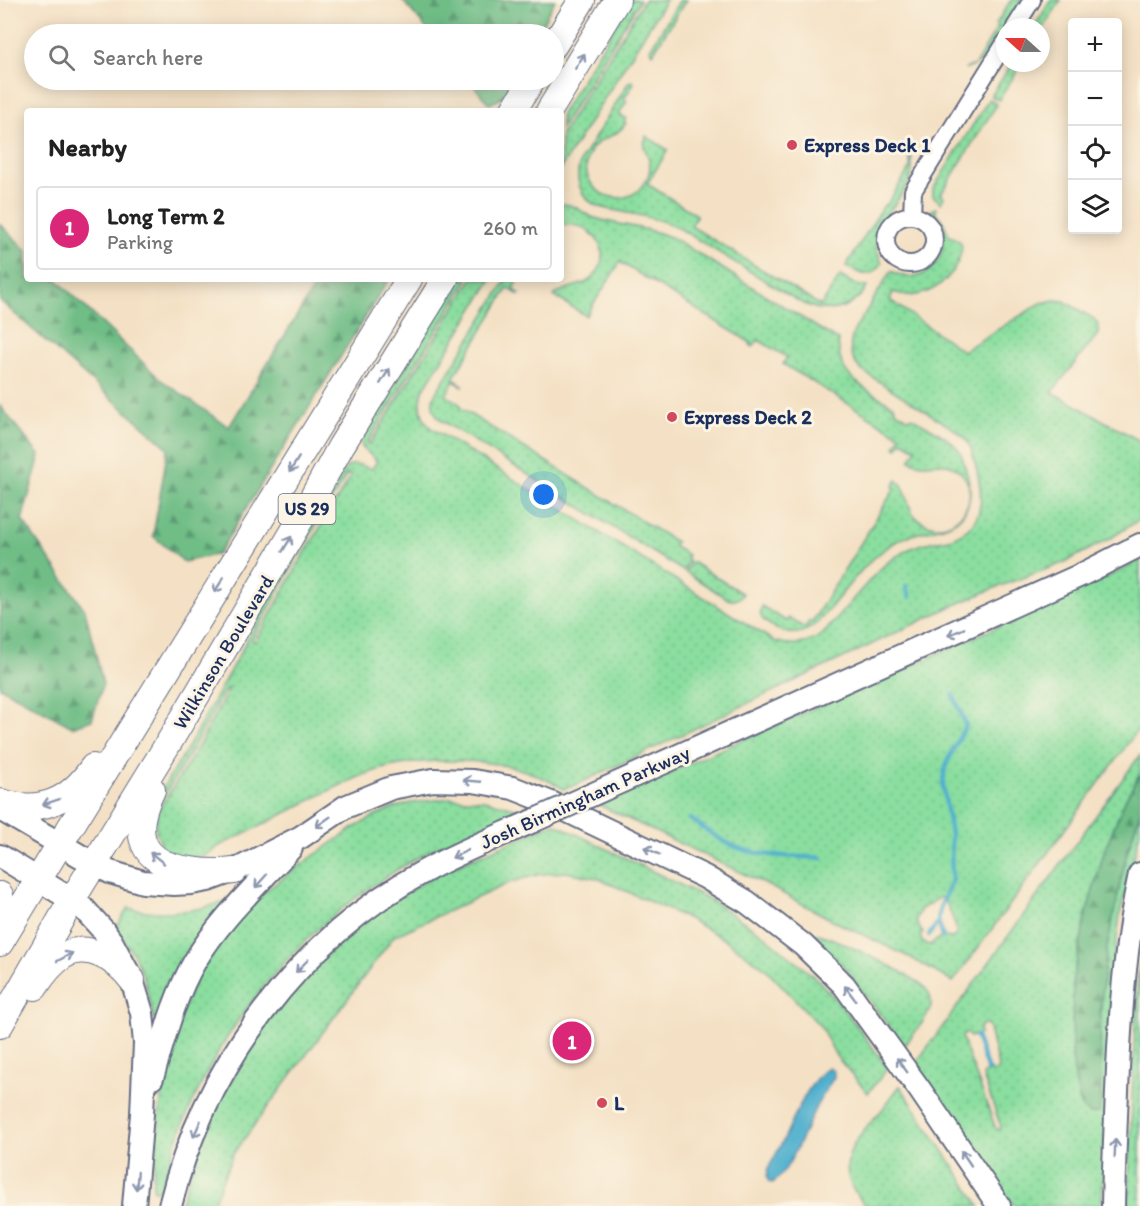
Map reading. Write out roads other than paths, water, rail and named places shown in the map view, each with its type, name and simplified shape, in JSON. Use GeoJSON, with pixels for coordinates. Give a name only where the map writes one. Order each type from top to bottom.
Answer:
{"type":"FeatureCollection","features":[{"type":"Feature","properties":{"kind":"main road"},"geometry":{"type":"LineString","coordinates":[[564,29],[582,0]]}},
{"type":"Feature","properties":{"kind":"main road"},"geometry":{"type":"LineString","coordinates":[[564,75],[617,0]]}},
{"type":"Feature","properties":{"kind":"main road"},"geometry":{"type":"LineString","coordinates":[[515,108],[526,90]]}},
{"type":"Feature","properties":{"kind":"main road"},"geometry":{"type":"LineString","coordinates":[[550,108],[556,90]]}},
{"type":"Feature","properties":{"kind":"main road","name":"Wilkinson Boulevard"},"geometry":{"type":"LineString","coordinates":[[0,943],[407,282]]}},
{"type":"Feature","properties":{"kind":"main road","name":"Wilkinson Boulevard"},"geometry":{"type":"LineString","coordinates":[[0,1025],[342,446],[443,282]]}},
{"type":"Feature","properties":{"kind":"main road"},"geometry":{"type":"LineString","coordinates":[[1009,608],[1140,529]]}},
{"type":"Feature","properties":{"kind":"main road","name":"Josh Birmingham Parkway"},"geometry":{"type":"LineString","coordinates":[[170,1206],[190,1143],[212,1094],[237,1048],[268,1004],[302,966],[347,924],[381,898],[424,871],[470,849],[1081,576],[1140,545]]}},
{"type":"Feature","properties":{"kind":"main road"},"geometry":{"type":"LineString","coordinates":[[0,802],[36,806],[57,801],[74,790],[86,777],[120,730],[137,719]]}},
{"type":"Feature","properties":{"kind":"main road"},"geometry":{"type":"LineString","coordinates":[[171,739],[170,753],[141,818],[146,846],[160,862],[173,867],[214,872],[234,871]]}},
{"type":"Feature","properties":{"kind":"main road"},"geometry":{"type":"LineString","coordinates":[[0,809],[94,864],[123,877],[158,884],[192,883],[234,871],[301,837],[345,807],[391,788],[433,780],[473,781],[513,788],[551,803],[705,877],[747,902],[803,945],[844,985],[920,1090],[999,1206]]}},
{"type":"Feature","properties":{"kind":"main road"},"geometry":{"type":"LineString","coordinates":[[142,1114],[179,993],[195,962],[214,933],[301,837]]}},
{"type":"Feature","properties":{"kind":"main road"},"geometry":{"type":"LineString","coordinates":[[0,856],[84,909],[103,930],[132,980],[139,999],[145,1031],[142,1114],[134,1206]]}},
{"type":"Feature","properties":{"kind":"main road"},"geometry":{"type":"LineString","coordinates":[[1113,1206],[1121,1001],[1132,909],[1140,873]]}},
{"type":"Feature","properties":{"kind":"main road"},"geometry":{"type":"LineString","coordinates":[[0,895],[2,906],[0,930]]}},
{"type":"Feature","properties":{"kind":"main road"},"geometry":{"type":"LineString","coordinates":[[0,1032],[12,1022],[48,970],[68,954],[88,951],[100,954],[119,966],[132,980]]}},
{"type":"Feature","properties":{"kind":"street"},"geometry":{"type":"LineString","coordinates":[[1021,18],[1032,0]]}},
{"type":"Feature","properties":{"kind":"street"},"geometry":{"type":"LineString","coordinates":[[912,216],[914,191],[996,58]]}},
{"type":"Feature","properties":{"kind":"water"},"geometry":{"type":"Polygon","coordinates":[[[829,1067],[834,1072],[834,1077],[817,1105],[797,1148],[785,1170],[772,1183],[769,1182],[768,1169],[803,1100],[815,1080],[829,1067]]]}},
{"type":"Feature","properties":{"kind":"waterway"},"geometry":{"type":"LineString","coordinates":[[906,586],[910,597]]}},
{"type":"Feature","properties":{"kind":"waterway"},"geometry":{"type":"LineString","coordinates":[[943,937],[938,921],[940,908],[952,881],[951,834],[943,786],[944,773],[966,725],[953,695]]}},
{"type":"Feature","properties":{"kind":"waterway"},"geometry":{"type":"LineString","coordinates":[[690,819],[719,839],[740,849],[775,855],[822,858]]}},
{"type":"Feature","properties":{"kind":"waterway"},"geometry":{"type":"LineString","coordinates":[[929,935],[938,922]]}},
{"type":"Feature","properties":{"kind":"waterway"},"geometry":{"type":"LineString","coordinates":[[976,1036],[988,1071]]}},
{"type":"Feature","properties":{"kind":"place","name":"Express Deck 1"},"geometry":{"type":"Point","coordinates":[792,145]}},
{"type":"Feature","properties":{"kind":"place","name":"Express Deck 2"},"geometry":{"type":"Point","coordinates":[672,417]}},
{"type":"Feature","properties":{"kind":"place","name":"Long Term 2"},"geometry":{"type":"Point","coordinates":[572,1041]}},
{"type":"Feature","properties":{"kind":"place","name":"L"},"geometry":{"type":"Point","coordinates":[602,1103]}}]}
